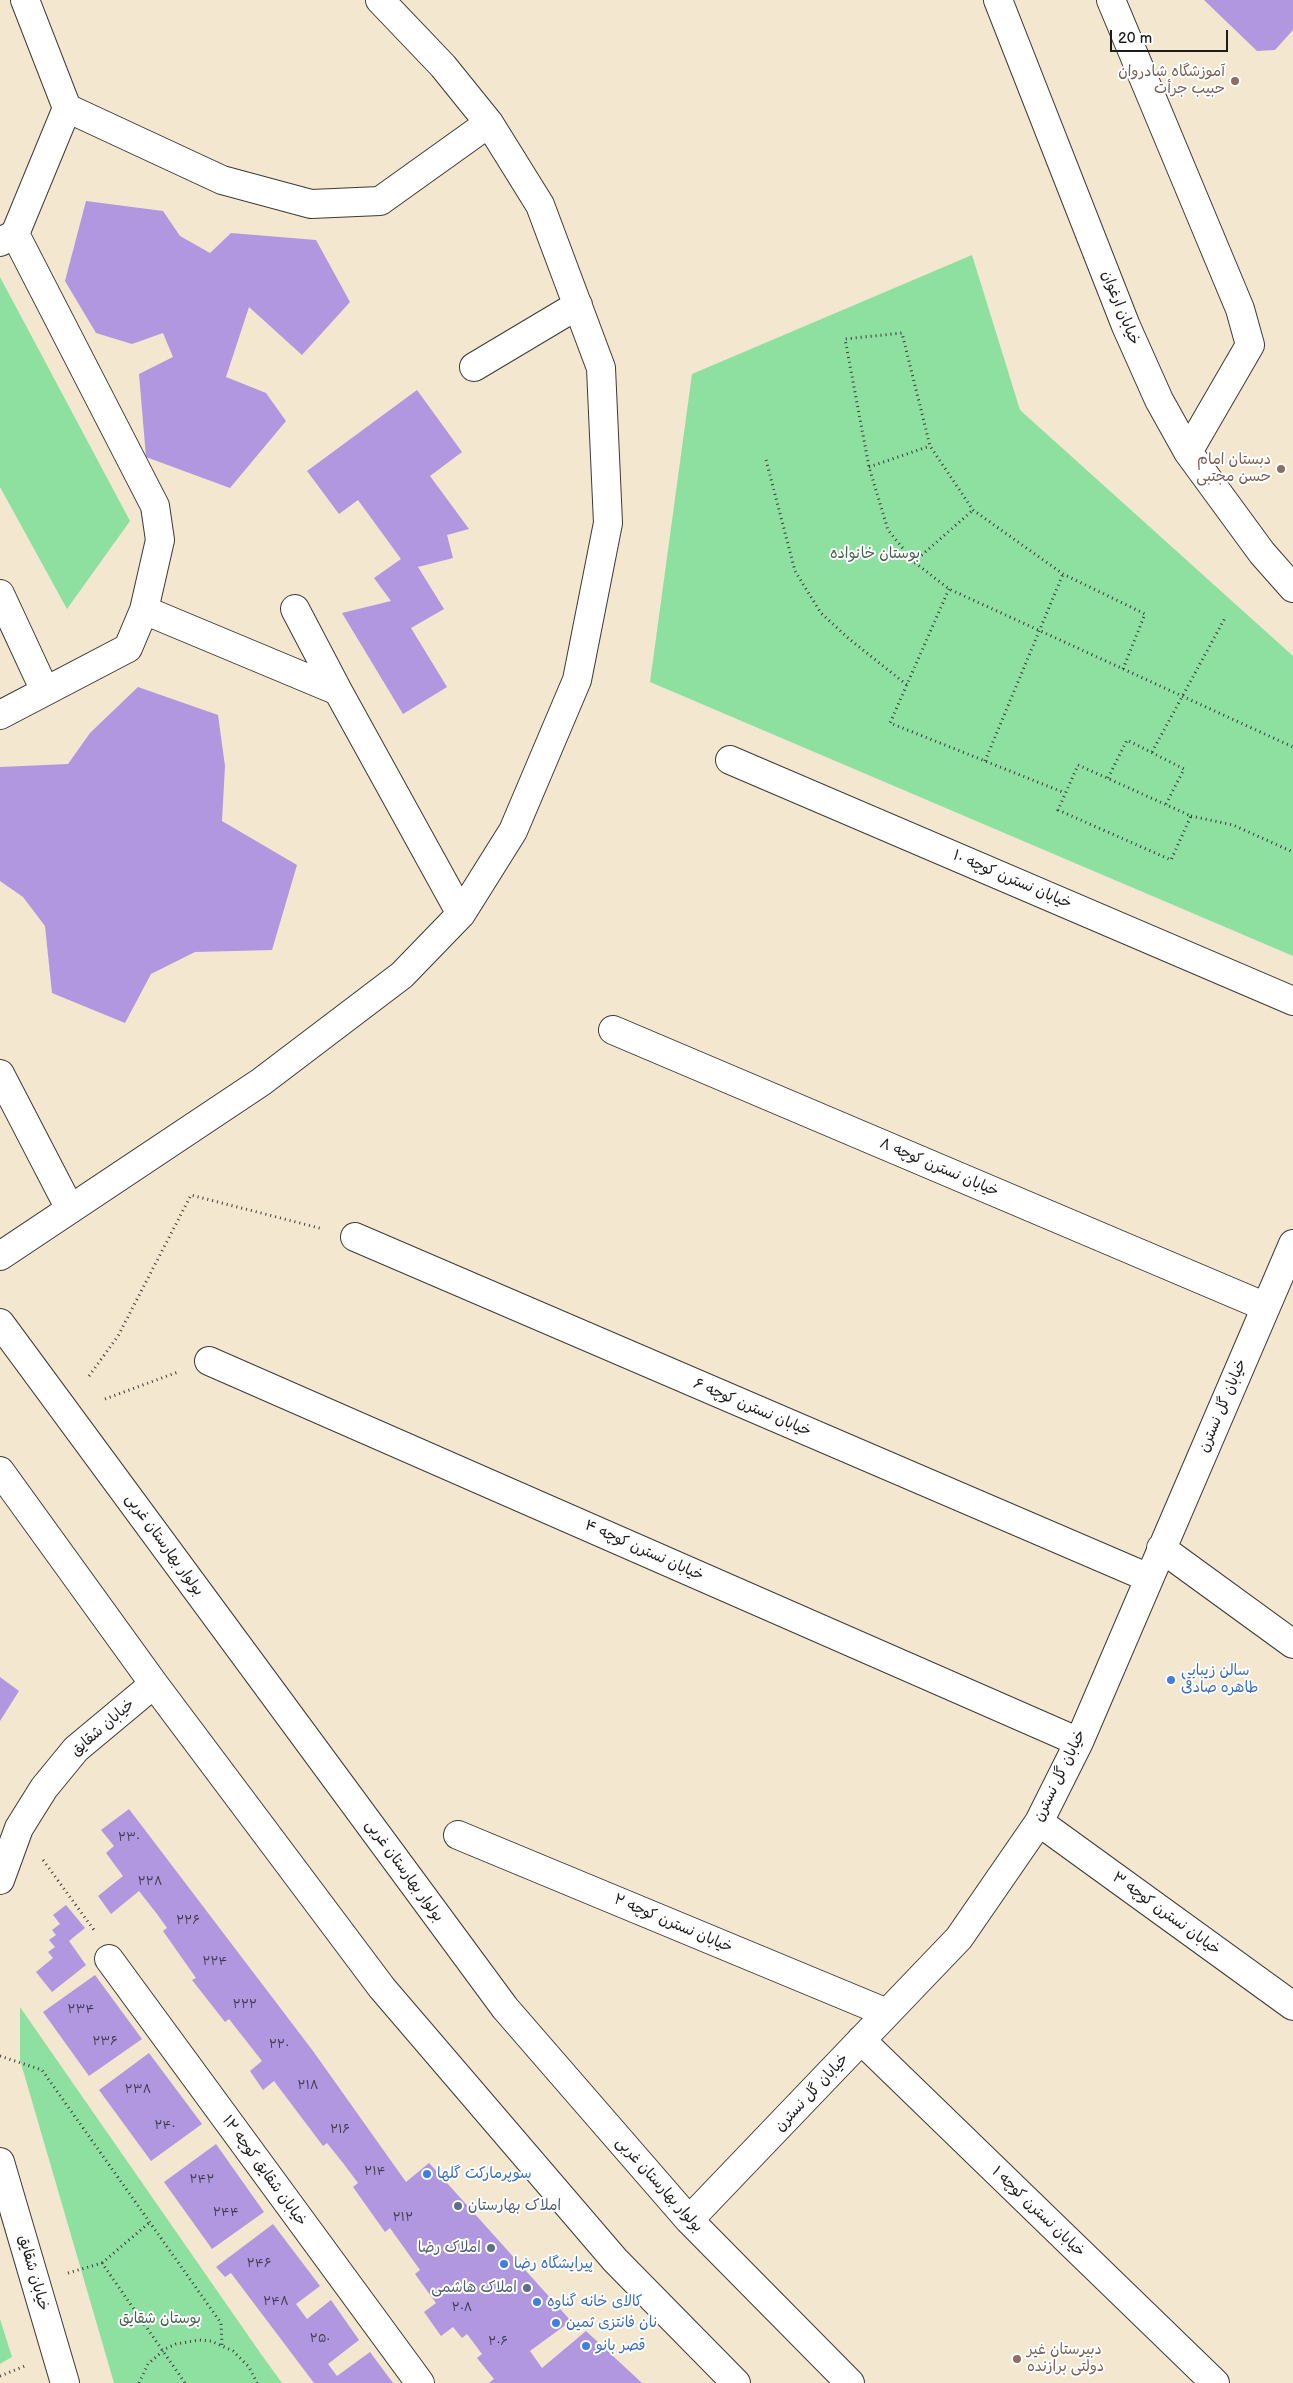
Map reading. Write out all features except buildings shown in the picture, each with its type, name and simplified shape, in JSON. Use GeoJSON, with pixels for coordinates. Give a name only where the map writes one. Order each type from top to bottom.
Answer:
{"type":"FeatureCollection","features":[{"type":"Feature","properties":{"kind":"street"},"geometry":{"type":"LineString","coordinates":[[25,0],[67,108],[222,180],[311,204],[380,201],[489,123]]}},
{"type":"Feature","properties":{"kind":"street"},"geometry":{"type":"LineString","coordinates":[[0,1256],[260,1082],[402,975],[461,914],[512,830],[577,680],[608,523],[601,368],[540,204],[489,123],[443,66],[380,0]]}},
{"type":"Feature","properties":{"kind":"street","name":"خیابان ارغوان"},"geometry":{"type":"LineString","coordinates":[[998,0],[1126,326],[1159,400],[1188,452],[1262,553],[1293,588]]}},
{"type":"Feature","properties":{"kind":"street"},"geometry":{"type":"LineString","coordinates":[[1111,0],[1240,309],[1250,345],[1188,452]]}},
{"type":"Feature","properties":{"kind":"street"},"geometry":{"type":"LineString","coordinates":[[0,715],[128,648],[144,610],[160,540],[155,506],[8,238],[67,108]]}},
{"type":"Feature","properties":{"kind":"street"},"geometry":{"type":"LineString","coordinates":[[474,367],[578,305]]}},
{"type":"Feature","properties":{"kind":"street"},"geometry":{"type":"LineString","coordinates":[[0,594],[45,691]]}},
{"type":"Feature","properties":{"kind":"street"},"geometry":{"type":"LineString","coordinates":[[295,609],[461,914]]}},
{"type":"Feature","properties":{"kind":"street"},"geometry":{"type":"LineString","coordinates":[[144,610],[338,691]]}},
{"type":"Feature","properties":{"kind":"street","name":"خیابان نسترن کوچه ۱۰"},"geometry":{"type":"LineString","coordinates":[[730,760],[1293,1001]]}},
{"type":"Feature","properties":{"kind":"street","name":"خیابان نسترن کوچه ۸"},"geometry":{"type":"LineString","coordinates":[[613,1030],[1266,1307]]}},
{"type":"Feature","properties":{"kind":"street"},"geometry":{"type":"LineString","coordinates":[[0,1074],[70,1209]]}},
{"type":"Feature","properties":{"kind":"street","name":"خیابان نسترن کوچه ۶"},"geometry":{"type":"LineString","coordinates":[[355,1237],[1149,1578]]}},
{"type":"Feature","properties":{"kind":"street","name":"خیابان گل نسترن"},"geometry":{"type":"LineString","coordinates":[[689,2220],[958,1938],[1039,1822],[1078,1742],[1266,1307],[1292,1252]]}},
{"type":"Feature","properties":{"kind":"street","name":"بولوار بهارستان غربی"},"geometry":{"type":"LineString","coordinates":[[0,1323],[505,2008],[689,2220],[850,2383]]}},
{"type":"Feature","properties":{"kind":"street","name":"خیابان نسترن کوچه ۴"},"geometry":{"type":"LineString","coordinates":[[209,1361],[1078,1742]]}},
{"type":"Feature","properties":{"kind":"street"},"geometry":{"type":"LineString","coordinates":[[0,1471],[154,1684],[382,1988],[615,2260],[736,2383]]}},
{"type":"Feature","properties":{"kind":"street"},"geometry":{"type":"LineString","coordinates":[[1161,1548],[1293,1644]]}},
{"type":"Feature","properties":{"kind":"street","name":"خیابان شقایق"},"geometry":{"type":"LineString","coordinates":[[0,1880],[19,1828],[44,1788],[76,1749],[154,1684]]}},
{"type":"Feature","properties":{"kind":"street","name":"خیابان نسترن کوچه ۳"},"geometry":{"type":"LineString","coordinates":[[1039,1822],[1293,2006]]}},
{"type":"Feature","properties":{"kind":"street","name":"خیابان نسترن کوچه ۲"},"geometry":{"type":"LineString","coordinates":[[458,1835],[887,2013]]}},
{"type":"Feature","properties":{"kind":"street","name":"خیابان شقایق کوچه ۱۲"},"geometry":{"type":"LineString","coordinates":[[109,1959],[420,2383]]}},
{"type":"Feature","properties":{"kind":"street","name":"خیابان نسترن کوچه ۱"},"geometry":{"type":"LineString","coordinates":[[861,2040],[1215,2383]]}},
{"type":"Feature","properties":{"kind":"street","name":"خیابان شقایق"},"geometry":{"type":"LineString","coordinates":[[0,2162],[65,2383]]}},
{"type":"Feature","properties":{"kind":"path"},"geometry":{"type":"LineString","coordinates":[[1123,668],[1144,614],[1063,574],[973,510],[930,446],[902,333],[845,339],[869,467],[888,530],[914,562],[949,589],[1293,747]]}},
{"type":"Feature","properties":{"kind":"path"},"geometry":{"type":"LineString","coordinates":[[869,467],[930,446]]}},
{"type":"Feature","properties":{"kind":"path"},"geometry":{"type":"LineString","coordinates":[[766,460],[795,571],[821,613],[848,638],[907,685]]}},
{"type":"Feature","properties":{"kind":"path"},"geometry":{"type":"LineString","coordinates":[[914,562],[973,510]]}},
{"type":"Feature","properties":{"kind":"path"},"geometry":{"type":"LineString","coordinates":[[985,761],[1063,574]]}},
{"type":"Feature","properties":{"kind":"path"},"geometry":{"type":"LineString","coordinates":[[949,589],[890,723],[1065,794]]}},
{"type":"Feature","properties":{"kind":"path"},"geometry":{"type":"LineString","coordinates":[[1152,752],[1226,616]]}},
{"type":"Feature","properties":{"kind":"path"},"geometry":{"type":"LineString","coordinates":[[1108,778],[1127,740],[1184,769],[1166,804]]}},
{"type":"Feature","properties":{"kind":"path"},"geometry":{"type":"LineString","coordinates":[[1191,816],[1171,860],[1058,810],[1078,765],[1191,816],[1233,825],[1293,852]]}},
{"type":"Feature","properties":{"kind":"path"},"geometry":{"type":"LineString","coordinates":[[89,1376],[118,1336],[191,1195],[355,1237]]}},
{"type":"Feature","properties":{"kind":"path"},"geometry":{"type":"LineString","coordinates":[[105,1399],[209,1361]]}},
{"type":"Feature","properties":{"kind":"path"},"geometry":{"type":"LineString","coordinates":[[19,1828],[106,1946],[109,1959]]}},
{"type":"Feature","properties":{"kind":"path"},"geometry":{"type":"LineString","coordinates":[[0,2056],[42,2070],[221,2323],[222,2345]]}},
{"type":"Feature","properties":{"kind":"path"},"geometry":{"type":"LineString","coordinates":[[36,2282],[102,2263],[150,2222]]}},
{"type":"Feature","properties":{"kind":"path"},"geometry":{"type":"LineString","coordinates":[[102,2263],[185,2383]]}},
{"type":"Feature","properties":{"kind":"path"},"geometry":{"type":"LineString","coordinates":[[139,2383],[148,2364],[163,2351],[176,2344],[199,2340],[222,2345],[242,2358],[257,2383]]}},
{"type":"Feature","properties":{"kind":"green space","name":"بوستان خانواده"},"geometry":{"type":"Polygon","coordinates":[[[972,255],[1020,410],[1293,656],[1293,956],[650,682],[692,374],[972,255]]]}},
{"type":"Feature","properties":{"kind":"green space"},"geometry":{"type":"Polygon","coordinates":[[[0,277],[130,521],[67,609],[0,487],[0,277]]]}},
{"type":"Feature","properties":{"kind":"green space","name":"بوستان شقایق"},"geometry":{"type":"Polygon","coordinates":[[[20,2007],[282,2383],[114,2383],[20,2060],[20,2007]]]}},
{"type":"Feature","properties":{"kind":"green space"},"geometry":{"type":"Polygon","coordinates":[[[0,2319],[12,2357],[0,2364],[0,2319]]]}},
{"type":"Feature","properties":{"kind":"place","name":"آموزشگاه شادروان حبیب جرأت"},"geometry":{"type":"Point","coordinates":[1235,81]}},
{"type":"Feature","properties":{"kind":"place","name":"دبستان امام حسن مجتبی"},"geometry":{"type":"Point","coordinates":[1281,469]}},
{"type":"Feature","properties":{"kind":"place","name":"سالن زیبایی طاهره صادقی"},"geometry":{"type":"Point","coordinates":[1171,1680]}},
{"type":"Feature","properties":{"kind":"place","name":"سوپرمارکت گلها"},"geometry":{"type":"Point","coordinates":[427,2174]}},
{"type":"Feature","properties":{"kind":"place","name":"املاک بهارستان"},"geometry":{"type":"Point","coordinates":[458,2206]}},
{"type":"Feature","properties":{"kind":"place","name":"املاک رضا"},"geometry":{"type":"Point","coordinates":[491,2248]}},
{"type":"Feature","properties":{"kind":"place","name":"پیرایشگاه رضا"},"geometry":{"type":"Point","coordinates":[504,2264]}},
{"type":"Feature","properties":{"kind":"place","name":"املاک هاشمی"},"geometry":{"type":"Point","coordinates":[527,2288]}},
{"type":"Feature","properties":{"kind":"place","name":"کالای خانه گناوه"},"geometry":{"type":"Point","coordinates":[537,2302]}},
{"type":"Feature","properties":{"kind":"place","name":"نان فانتزی ثمین"},"geometry":{"type":"Point","coordinates":[556,2323]}},
{"type":"Feature","properties":{"kind":"place","name":"قصر بانو"},"geometry":{"type":"Point","coordinates":[586,2346]}},
{"type":"Feature","properties":{"kind":"place","name":"دبیرستان غیر دولتی برازنده"},"geometry":{"type":"Point","coordinates":[1017,2359]}}]}
